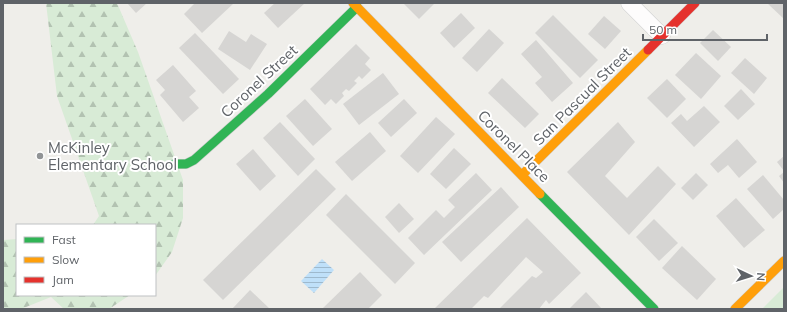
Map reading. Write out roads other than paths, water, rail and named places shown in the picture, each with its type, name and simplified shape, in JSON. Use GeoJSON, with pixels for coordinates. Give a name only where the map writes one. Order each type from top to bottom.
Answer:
{"type":"FeatureCollection","features":[{"type":"Feature","properties":{"kind":"street"},"geometry":{"type":"LineString","coordinates":[[629,3],[662,36]]}},
{"type":"Feature","properties":{"kind":"street","name":"San Pascual Street"},"geometry":{"type":"LineString","coordinates":[[522,175],[695,3]]}},
{"type":"Feature","properties":{"kind":"street","name":"Coronel Street"},"geometry":{"type":"LineString","coordinates":[[174,164],[186,164],[194,160],[268,94],[355,5]]}},
{"type":"Feature","properties":{"kind":"street","name":"Coronel Place"},"geometry":{"type":"LineString","coordinates":[[355,5],[654,309]]}},
{"type":"Feature","properties":{"kind":"street"},"geometry":{"type":"LineString","coordinates":[[736,309],[784,261]]}},
{"type":"Feature","properties":{"kind":"water"},"geometry":{"type":"Polygon","coordinates":[[[322,259],[334,270],[314,293],[301,281],[322,259]]]}},
{"type":"Feature","properties":{"kind":"place","name":"McKinley Elementary School"},"geometry":{"type":"Point","coordinates":[40,156]}}]}
